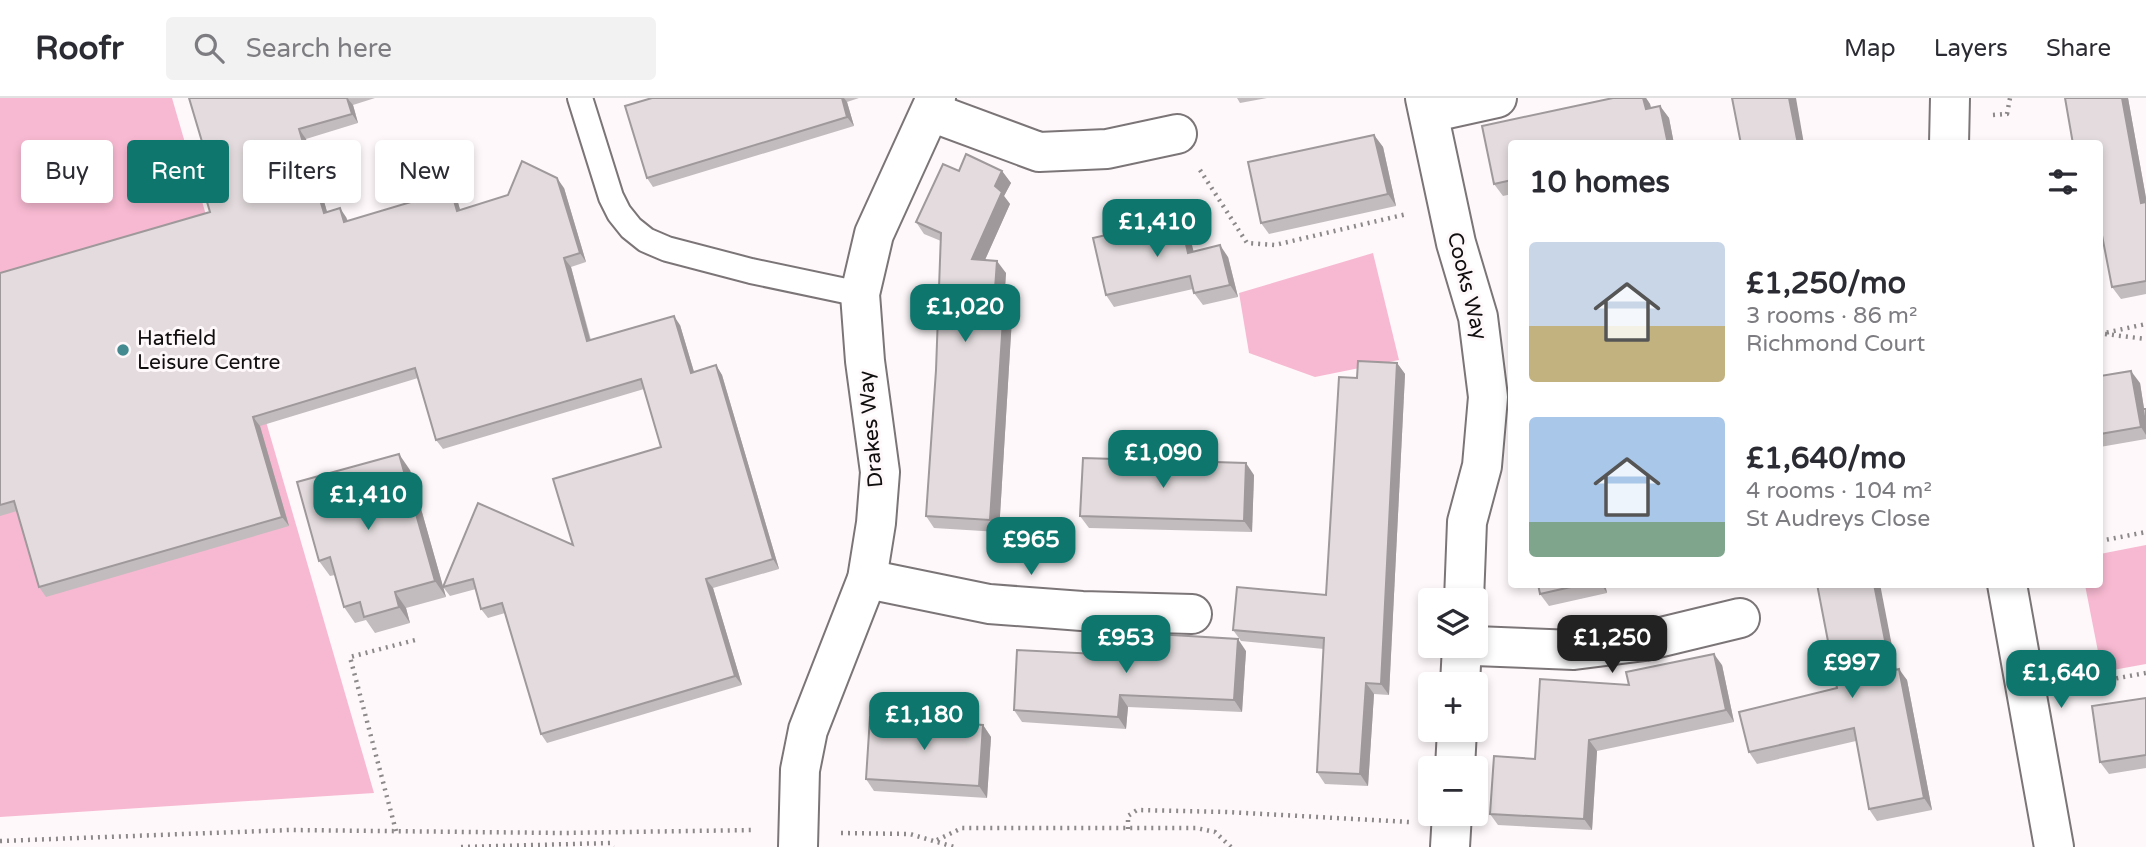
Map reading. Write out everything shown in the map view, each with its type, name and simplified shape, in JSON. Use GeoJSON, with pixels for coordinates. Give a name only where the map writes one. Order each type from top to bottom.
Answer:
{"type":"FeatureCollection","features":[{"type":"Feature","properties":{"kind":"street"},"geometry":{"type":"LineString","coordinates":[[1427,105],[1497,98]]}},
{"type":"Feature","properties":{"kind":"street"},"geometry":{"type":"LineString","coordinates":[[1949,140],[1950,98]]}},
{"type":"Feature","properties":{"kind":"street","name":"Drakes Way"},"geometry":{"type":"LineString","coordinates":[[798,839],[800,770],[808,730],[867,579],[876,523],[880,472],[865,361],[860,294],[874,234],[934,105]]}},
{"type":"Feature","properties":{"kind":"street"},"geometry":{"type":"LineString","coordinates":[[934,105],[1039,152],[1108,149],[1177,134]]}},
{"type":"Feature","properties":{"kind":"street","name":"Cooks Way"},"geometry":{"type":"LineString","coordinates":[[1427,105],[1455,243],[1478,317],[1488,397],[1482,467],[1467,522],[1464,588]]}},
{"type":"Feature","properties":{"kind":"street"},"geometry":{"type":"LineString","coordinates":[[867,579],[989,604],[1082,611],[1192,614]]}},
{"type":"Feature","properties":{"kind":"street"},"geometry":{"type":"LineString","coordinates":[[2008,588],[2054,847]]}},
{"type":"Feature","properties":{"kind":"street"},"geometry":{"type":"LineString","coordinates":[[1488,647],[1574,650],[1645,641],[1740,618]]}},
{"type":"Feature","properties":{"kind":"street"},"geometry":{"type":"LineString","coordinates":[[1450,847],[1451,826]]}},
{"type":"Feature","properties":{"kind":"lane"},"geometry":{"type":"LineString","coordinates":[[580,98],[611,197],[631,228],[646,240],[667,249],[739,268],[860,294]]}},
{"type":"Feature","properties":{"kind":"path"},"geometry":{"type":"LineString","coordinates":[[1177,134],[1247,243],[1275,245],[1447,205]]}},
{"type":"Feature","properties":{"kind":"path"},"geometry":{"type":"LineString","coordinates":[[2103,333],[2146,324]]}},
{"type":"Feature","properties":{"kind":"path"},"geometry":{"type":"LineString","coordinates":[[2103,334],[2146,339]]}},
{"type":"Feature","properties":{"kind":"path"},"geometry":{"type":"LineString","coordinates":[[2103,540],[2146,533]]}},
{"type":"Feature","properties":{"kind":"path"},"geometry":{"type":"LineString","coordinates":[[396,831],[350,657],[419,639]]}},
{"type":"Feature","properties":{"kind":"path"},"geometry":{"type":"LineString","coordinates":[[2028,695],[2146,673]]}},
{"type":"Feature","properties":{"kind":"path"},"geometry":{"type":"LineString","coordinates":[[1128,829],[1128,817],[1137,810],[1227,811],[1410,822]]}},
{"type":"Feature","properties":{"kind":"path"},"geometry":{"type":"LineString","coordinates":[[936,841],[962,828],[1196,828],[1216,832],[1231,847]]}},
{"type":"Feature","properties":{"kind":"path"},"geometry":{"type":"LineString","coordinates":[[0,841],[290,830],[562,833],[752,830],[798,839],[910,834],[954,847]]}},
{"type":"Feature","properties":{"kind":"path"},"geometry":{"type":"LineString","coordinates":[[461,847],[610,843],[613,847]]}},
{"type":"Feature","properties":{"kind":"shaded area","name":"Hatfield Leisure Centre"},"geometry":{"type":"Polygon","coordinates":[[[0,98],[172,98],[184,140],[127,140],[127,203],[203,203],[374,793],[0,817],[0,98]]]}},
{"type":"Feature","properties":{"kind":"shaded area"},"geometry":{"type":"Polygon","coordinates":[[[1373,253],[1399,360],[1315,377],[1249,353],[1239,293],[1373,253]]]}},
{"type":"Feature","properties":{"kind":"shaded area"},"geometry":{"type":"Polygon","coordinates":[[[2146,545],[2146,664],[2102,672],[2086,588],[2103,588],[2103,553],[2146,545]]]}},
{"type":"Feature","properties":{"kind":"building"},"geometry":{"type":"Polygon","coordinates":[[[189,98],[347,98],[352,114],[299,129],[302,140],[243,140],[243,203],[321,203],[324,213],[340,208],[344,222],[408,203],[455,203],[457,211],[508,195],[522,161],[557,178],[580,253],[564,258],[587,341],[674,316],[691,373],[716,365],[773,559],[706,579],[735,676],[541,734],[502,603],[481,609],[473,579],[443,587],[478,503],[573,545],[553,479],[661,447],[641,379],[436,440],[415,368],[253,417],[282,517],[39,587],[14,501],[0,505],[0,273],[210,212],[207,203],[229,203],[229,140],[202,140],[189,98]]]}},
{"type":"Feature","properties":{"kind":"building"},"geometry":{"type":"Polygon","coordinates":[[[652,98],[842,98],[847,117],[647,178],[625,106],[652,98]]]}},
{"type":"Feature","properties":{"kind":"building"},"geometry":{"type":"Polygon","coordinates":[[[1613,98],[1643,98],[1646,109],[1660,106],[1667,140],[1508,140],[1508,181],[1494,184],[1482,126],[1613,98]]]}},
{"type":"Feature","properties":{"kind":"building"},"geometry":{"type":"Polygon","coordinates":[[[1732,98],[1789,98],[1797,140],[1740,140],[1732,98]]]}},
{"type":"Feature","properties":{"kind":"building"},"geometry":{"type":"Polygon","coordinates":[[[2065,98],[2122,98],[2141,203],[2146,202],[2146,281],[2112,287],[2103,240],[2103,140],[2072,140],[2065,98]]]}},
{"type":"Feature","properties":{"kind":"building"},"geometry":{"type":"Polygon","coordinates":[[[1374,135],[1388,194],[1261,223],[1248,162],[1374,135]]]}},
{"type":"Feature","properties":{"kind":"building"},"geometry":{"type":"Polygon","coordinates":[[[966,154],[1002,171],[995,186],[1002,192],[972,259],[997,261],[995,289],[1005,289],[990,520],[926,516],[936,370],[941,233],[916,222],[943,164],[959,171],[966,154]]]}},
{"type":"Feature","properties":{"kind":"building"},"geometry":{"type":"Polygon","coordinates":[[[1180,218],[1188,253],[1220,245],[1230,285],[1194,293],[1190,276],[1106,295],[1093,238],[1180,218]]]}},
{"type":"Feature","properties":{"kind":"building"},"geometry":{"type":"Polygon","coordinates":[[[1358,361],[1397,363],[1381,684],[1366,683],[1360,774],[1317,772],[1324,638],[1233,630],[1237,587],[1326,595],[1339,377],[1357,378],[1358,361]]]}},
{"type":"Feature","properties":{"kind":"building"},"geometry":{"type":"Polygon","coordinates":[[[2131,371],[2141,427],[2103,433],[2103,376],[2131,371]]]}},
{"type":"Feature","properties":{"kind":"building"},"geometry":{"type":"Polygon","coordinates":[[[2143,409],[2146,409],[2146,430],[2143,409]]]}},
{"type":"Feature","properties":{"kind":"building"},"geometry":{"type":"Polygon","coordinates":[[[399,454],[435,581],[395,592],[399,607],[364,617],[360,602],[344,607],[330,557],[319,561],[297,482],[399,454]]]}},
{"type":"Feature","properties":{"kind":"building"},"geometry":{"type":"Polygon","coordinates":[[[1083,458],[1246,463],[1244,521],[1080,516],[1083,458]]]}},
{"type":"Feature","properties":{"kind":"building"},"geometry":{"type":"Polygon","coordinates":[[[1539,588],[1566,588],[1540,594],[1539,588]]]}},
{"type":"Feature","properties":{"kind":"building"},"geometry":{"type":"Polygon","coordinates":[[[1818,588],[1875,588],[1891,671],[1899,669],[1924,798],[1869,809],[1854,728],[1749,752],[1739,712],[1837,688],[1818,588]]]}},
{"type":"Feature","properties":{"kind":"building"},"geometry":{"type":"Polygon","coordinates":[[[1139,633],[1238,639],[1234,700],[1120,695],[1118,717],[1014,710],[1017,650],[1138,656],[1139,633]]]}},
{"type":"Feature","properties":{"kind":"building"},"geometry":{"type":"Polygon","coordinates":[[[1714,654],[1726,710],[1589,740],[1584,819],[1490,814],[1494,756],[1535,759],[1540,679],[1629,685],[1626,672],[1714,654]]]}},
{"type":"Feature","properties":{"kind":"building"},"geometry":{"type":"Polygon","coordinates":[[[2146,698],[2146,755],[2100,762],[2092,706],[2146,698]]]}},
{"type":"Feature","properties":{"kind":"building"},"geometry":{"type":"Polygon","coordinates":[[[870,717],[983,725],[979,786],[866,779],[870,717]]]}},
{"type":"Feature","properties":{"kind":"place","name":"Hatfield Leisure Centre"},"geometry":{"type":"Point","coordinates":[123,350]}}]}
